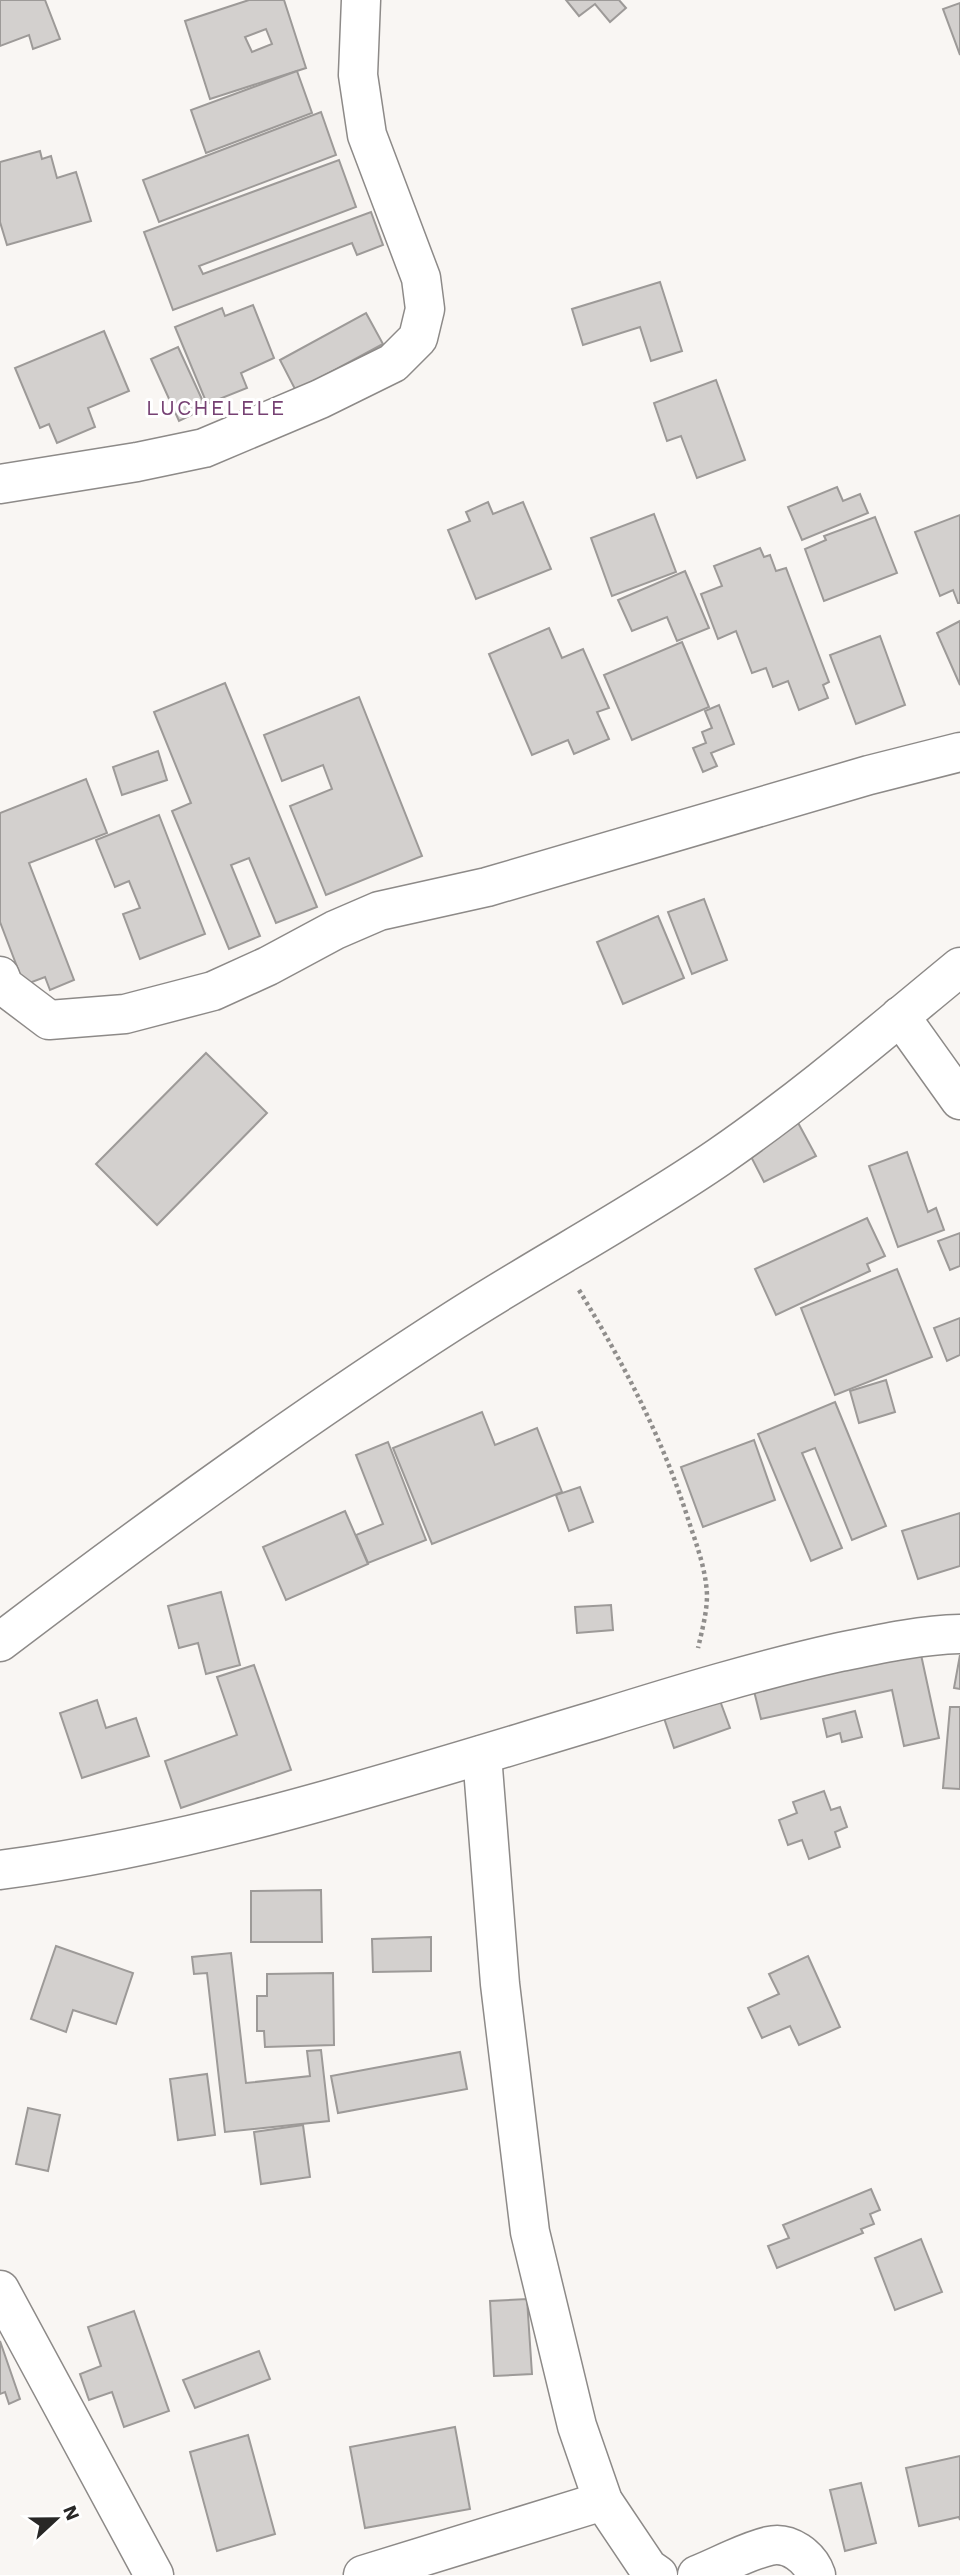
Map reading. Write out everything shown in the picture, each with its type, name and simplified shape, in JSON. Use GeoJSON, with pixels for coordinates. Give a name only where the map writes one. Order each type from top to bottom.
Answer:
{"type":"FeatureCollection","features":[{"type":"Feature","properties":{"kind":"street"},"geometry":{"type":"LineString","coordinates":[[0,485],[204,448],[320,399],[393,363],[418,338],[425,309],[421,278],[367,135],[358,75],[361,0]]}},
{"type":"Feature","properties":{"kind":"street"},"geometry":{"type":"LineString","coordinates":[[0,976],[4,986],[49,1020],[125,1014],[213,991],[379,911],[487,887],[869,775],[960,752]]}},
{"type":"Feature","properties":{"kind":"street"},"geometry":{"type":"LineString","coordinates":[[0,1642],[127,1546],[291,1429],[452,1321],[718,1157],[800,1098],[960,967]]}},
{"type":"Feature","properties":{"kind":"street"},"geometry":{"type":"LineString","coordinates":[[900,1016],[960,1100]]}},
{"type":"Feature","properties":{"kind":"street"},"geometry":{"type":"LineString","coordinates":[[0,1870],[104,1854],[195,1834],[482,1755],[778,1666],[933,1634],[960,1634]]}},
{"type":"Feature","properties":{"kind":"street"},"geometry":{"type":"LineString","coordinates":[[482,1755],[500,1984],[530,2232],[577,2426],[603,2501],[649,2568],[658,2575]]}},
{"type":"Feature","properties":{"kind":"street"},"geometry":{"type":"LineString","coordinates":[[0,2290],[154,2575]]}},
{"type":"Feature","properties":{"kind":"street"},"geometry":{"type":"LineString","coordinates":[[363,2575],[603,2501]]}},
{"type":"Feature","properties":{"kind":"street"},"geometry":{"type":"LineString","coordinates":[[697,2575],[772,2545],[794,2549],[813,2564],[816,2575]]}},
{"type":"Feature","properties":{"kind":"path"},"geometry":{"type":"LineString","coordinates":[[559,1256],[618,1353],[654,1427],[682,1500],[702,1563],[707,1596],[704,1621],[685,1693]]}},
{"type":"Feature","properties":{"kind":"building"},"geometry":{"type":"Polygon","coordinates":[[[0,0],[45,0],[60,39],[33,49],[29,35],[0,46],[0,0]]]}},
{"type":"Feature","properties":{"kind":"building"},"geometry":{"type":"Polygon","coordinates":[[[249,0],[284,0],[306,68],[210,99],[185,21],[249,0]],[[266,29],[245,37],[252,52],[272,44],[266,29]]]}},
{"type":"Feature","properties":{"kind":"building"},"geometry":{"type":"Polygon","coordinates":[[[566,0],[619,0],[626,8],[610,22],[595,4],[579,16],[566,0]]]}},
{"type":"Feature","properties":{"kind":"building"},"geometry":{"type":"Polygon","coordinates":[[[960,3],[960,55],[943,9],[960,3]]]}},
{"type":"Feature","properties":{"kind":"building"},"geometry":{"type":"Polygon","coordinates":[[[297,71],[312,113],[206,153],[191,110],[297,71]]]}},
{"type":"Feature","properties":{"kind":"building"},"geometry":{"type":"Polygon","coordinates":[[[321,112],[336,155],[159,222],[143,180],[321,112]]]}},
{"type":"Feature","properties":{"kind":"building"},"geometry":{"type":"Polygon","coordinates":[[[40,151],[42,159],[51,156],[57,178],[76,172],[91,221],[7,245],[0,222],[0,162],[40,151]]]}},
{"type":"Feature","properties":{"kind":"building"},"geometry":{"type":"Polygon","coordinates":[[[339,160],[356,207],[199,266],[203,274],[371,212],[383,245],[357,255],[352,243],[173,310],[144,232],[339,160]]]}},
{"type":"Feature","properties":{"kind":"building"},"geometry":{"type":"Polygon","coordinates":[[[660,282],[682,351],[651,361],[640,327],[583,345],[572,309],[660,282]]]}},
{"type":"Feature","properties":{"kind":"building"},"geometry":{"type":"Polygon","coordinates":[[[253,305],[274,358],[241,373],[247,388],[207,404],[175,327],[222,308],[225,316],[253,305]]]}},
{"type":"Feature","properties":{"kind":"building"},"geometry":{"type":"Polygon","coordinates":[[[366,313],[383,344],[296,391],[280,360],[366,313]]]}},
{"type":"Feature","properties":{"kind":"building"},"geometry":{"type":"Polygon","coordinates":[[[104,331],[129,391],[88,408],[95,427],[57,443],[49,424],[40,428],[15,368],[104,331]]]}},
{"type":"Feature","properties":{"kind":"building"},"geometry":{"type":"Polygon","coordinates":[[[178,347],[206,408],[179,421],[151,359],[178,347]]]}},
{"type":"Feature","properties":{"kind":"building"},"geometry":{"type":"Polygon","coordinates":[[[716,380],[745,460],[697,478],[681,436],[667,441],[654,403],[716,380]]]}},
{"type":"Feature","properties":{"kind":"building"},"geometry":{"type":"Polygon","coordinates":[[[837,487],[843,501],[860,494],[868,513],[802,540],[788,507],[837,487]]]}},
{"type":"Feature","properties":{"kind":"building"},"geometry":{"type":"Polygon","coordinates":[[[488,502],[493,514],[523,502],[551,569],[476,599],[448,530],[470,521],[466,512],[488,502]]]}},
{"type":"Feature","properties":{"kind":"building"},"geometry":{"type":"Polygon","coordinates":[[[654,514],[676,572],[612,596],[591,538],[654,514]]]}},
{"type":"Feature","properties":{"kind":"building"},"geometry":{"type":"Polygon","coordinates":[[[960,515],[958,603],[953,590],[940,596],[915,532],[960,515]]]}},
{"type":"Feature","properties":{"kind":"building"},"geometry":{"type":"Polygon","coordinates":[[[875,517],[897,573],[824,601],[805,549],[826,540],[824,536],[875,517]]]}},
{"type":"Feature","properties":{"kind":"building"},"geometry":{"type":"Polygon","coordinates":[[[760,548],[764,557],[770,555],[776,571],[786,568],[829,682],[823,685],[828,698],[799,710],[788,681],[773,687],[766,668],[752,673],[736,631],[718,639],[701,594],[722,586],[714,566],[760,548]]]}},
{"type":"Feature","properties":{"kind":"building"},"geometry":{"type":"Polygon","coordinates":[[[685,571],[709,628],[677,641],[667,617],[632,631],[618,600],[685,571]]]}},
{"type":"Feature","properties":{"kind":"building"},"geometry":{"type":"Polygon","coordinates":[[[960,621],[960,685],[937,633],[960,621]]]}},
{"type":"Feature","properties":{"kind":"building"},"geometry":{"type":"Polygon","coordinates":[[[549,628],[562,658],[583,649],[609,708],[597,712],[609,739],[574,754],[568,740],[532,755],[489,654],[549,628]]]}},
{"type":"Feature","properties":{"kind":"building"},"geometry":{"type":"Polygon","coordinates":[[[880,636],[905,705],[856,724],[830,655],[880,636]]]}},
{"type":"Feature","properties":{"kind":"building"},"geometry":{"type":"Polygon","coordinates":[[[682,642],[709,707],[632,740],[604,675],[682,642]]]}},
{"type":"Feature","properties":{"kind":"building"},"geometry":{"type":"Polygon","coordinates":[[[225,683],[317,907],[276,923],[249,858],[231,865],[260,936],[229,949],[172,811],[191,803],[154,712],[225,683]]]}},
{"type":"Feature","properties":{"kind":"building"},"geometry":{"type":"Polygon","coordinates":[[[359,697],[422,856],[326,895],[290,806],[332,789],[323,765],[282,781],[264,735],[359,697]]]}},
{"type":"Feature","properties":{"kind":"building"},"geometry":{"type":"Polygon","coordinates":[[[719,705],[734,744],[711,753],[717,766],[703,772],[693,748],[706,743],[702,732],[712,728],[705,711],[719,705]]]}},
{"type":"Feature","properties":{"kind":"building"},"geometry":{"type":"Polygon","coordinates":[[[158,751],[167,780],[122,795],[113,767],[158,751]]]}},
{"type":"Feature","properties":{"kind":"building"},"geometry":{"type":"Polygon","coordinates":[[[86,779],[107,833],[29,863],[74,980],[50,990],[45,977],[24,985],[0,922],[0,813],[86,779]]]}},
{"type":"Feature","properties":{"kind":"building"},"geometry":{"type":"Polygon","coordinates":[[[159,815],[205,934],[140,959],[123,914],[140,908],[129,881],[115,887],[96,840],[159,815]]]}},
{"type":"Feature","properties":{"kind":"building"},"geometry":{"type":"Polygon","coordinates":[[[704,899],[727,960],[692,974],[668,912],[704,899]]]}},
{"type":"Feature","properties":{"kind":"building"},"geometry":{"type":"Polygon","coordinates":[[[658,916],[684,978],[623,1004],[597,942],[658,916]]]}},
{"type":"Feature","properties":{"kind":"building"},"geometry":{"type":"Polygon","coordinates":[[[206,1053],[267,1113],[157,1225],[96,1164],[206,1053]]]}},
{"type":"Feature","properties":{"kind":"building"},"geometry":{"type":"Polygon","coordinates":[[[796,1119],[816,1156],[764,1182],[745,1145],[796,1119]]]}},
{"type":"Feature","properties":{"kind":"building"},"geometry":{"type":"Polygon","coordinates":[[[907,1152],[928,1212],[936,1208],[944,1230],[898,1247],[869,1166],[907,1152]]]}},
{"type":"Feature","properties":{"kind":"building"},"geometry":{"type":"Polygon","coordinates":[[[867,1218],[885,1256],[867,1264],[870,1271],[776,1315],[755,1269],[867,1218]]]}},
{"type":"Feature","properties":{"kind":"building"},"geometry":{"type":"Polygon","coordinates":[[[960,1233],[960,1266],[950,1270],[938,1241],[960,1233]]]}},
{"type":"Feature","properties":{"kind":"building"},"geometry":{"type":"Polygon","coordinates":[[[897,1269],[932,1357],[835,1395],[801,1308],[897,1269]]]}},
{"type":"Feature","properties":{"kind":"building"},"geometry":{"type":"Polygon","coordinates":[[[960,1318],[960,1355],[947,1361],[934,1328],[960,1318]]]}},
{"type":"Feature","properties":{"kind":"building"},"geometry":{"type":"Polygon","coordinates":[[[886,1380],[895,1412],[859,1423],[850,1391],[886,1380]]]}},
{"type":"Feature","properties":{"kind":"building"},"geometry":{"type":"Polygon","coordinates":[[[835,1402],[886,1526],[852,1540],[815,1448],[802,1453],[842,1548],[811,1561],[758,1434],[835,1402]]]}},
{"type":"Feature","properties":{"kind":"building"},"geometry":{"type":"Polygon","coordinates":[[[482,1412],[495,1445],[537,1428],[562,1492],[432,1544],[393,1448],[482,1412]]]}},
{"type":"Feature","properties":{"kind":"building"},"geometry":{"type":"Polygon","coordinates":[[[754,1440],[775,1500],[703,1527],[681,1467],[754,1440]]]}},
{"type":"Feature","properties":{"kind":"building"},"geometry":{"type":"Polygon","coordinates":[[[388,1442],[426,1540],[368,1563],[356,1535],[383,1524],[356,1455],[388,1442]]]}},
{"type":"Feature","properties":{"kind":"building"},"geometry":{"type":"Polygon","coordinates":[[[580,1487],[593,1522],[569,1531],[556,1495],[580,1487]]]}},
{"type":"Feature","properties":{"kind":"building"},"geometry":{"type":"Polygon","coordinates":[[[345,1511],[368,1564],[286,1600],[263,1547],[345,1511]]]}},
{"type":"Feature","properties":{"kind":"building"},"geometry":{"type":"Polygon","coordinates":[[[960,1513],[960,1566],[918,1579],[902,1531],[960,1513]]]}},
{"type":"Feature","properties":{"kind":"building"},"geometry":{"type":"Polygon","coordinates":[[[221,1592],[240,1665],[206,1674],[198,1643],[179,1648],[168,1606],[221,1592]]]}},
{"type":"Feature","properties":{"kind":"building"},"geometry":{"type":"Polygon","coordinates":[[[611,1605],[613,1630],[577,1633],[575,1607],[611,1605]]]}},
{"type":"Feature","properties":{"kind":"building"},"geometry":{"type":"Polygon","coordinates":[[[920,1650],[939,1738],[904,1746],[892,1690],[761,1719],[753,1687],[920,1650]]]}},
{"type":"Feature","properties":{"kind":"building"},"geometry":{"type":"Polygon","coordinates":[[[960,1655],[960,1689],[954,1688],[960,1655]]]}},
{"type":"Feature","properties":{"kind":"building"},"geometry":{"type":"Polygon","coordinates":[[[254,1665],[291,1770],[181,1808],[165,1761],[237,1735],[217,1677],[254,1665]]]}},
{"type":"Feature","properties":{"kind":"building"},"geometry":{"type":"Polygon","coordinates":[[[719,1698],[730,1728],[674,1748],[664,1718],[719,1698]]]}},
{"type":"Feature","properties":{"kind":"building"},"geometry":{"type":"Polygon","coordinates":[[[97,1700],[106,1728],[136,1718],[149,1756],[82,1778],[60,1713],[97,1700]]]}},
{"type":"Feature","properties":{"kind":"building"},"geometry":{"type":"Polygon","coordinates":[[[950,1707],[960,1707],[960,1789],[943,1788],[950,1707]]]}},
{"type":"Feature","properties":{"kind":"building"},"geometry":{"type":"Polygon","coordinates":[[[855,1711],[862,1737],[842,1742],[840,1733],[827,1737],[823,1719],[855,1711]]]}},
{"type":"Feature","properties":{"kind":"building"},"geometry":{"type":"Polygon","coordinates":[[[824,1791],[831,1810],[840,1807],[847,1827],[835,1832],[840,1847],[809,1859],[802,1840],[788,1845],[779,1820],[797,1813],[793,1802],[824,1791]]]}},
{"type":"Feature","properties":{"kind":"building"},"geometry":{"type":"Polygon","coordinates":[[[321,1890],[322,1942],[251,1942],[251,1891],[321,1890]]]}},
{"type":"Feature","properties":{"kind":"building"},"geometry":{"type":"Polygon","coordinates":[[[431,1937],[431,1971],[373,1972],[372,1939],[431,1937]]]}},
{"type":"Feature","properties":{"kind":"building"},"geometry":{"type":"Polygon","coordinates":[[[56,1946],[133,1973],[116,2024],[73,2010],[66,2032],[31,2019],[56,1946]]]}},
{"type":"Feature","properties":{"kind":"building"},"geometry":{"type":"Polygon","coordinates":[[[231,1953],[246,2083],[310,2076],[307,2051],[321,2050],[329,2121],[225,2132],[207,1973],[194,1974],[192,1957],[231,1953]]]}},
{"type":"Feature","properties":{"kind":"building"},"geometry":{"type":"Polygon","coordinates":[[[808,1956],[840,2027],[799,2045],[790,2026],[762,2038],[748,2008],[779,1994],[769,1974],[808,1956]]]}},
{"type":"Feature","properties":{"kind":"building"},"geometry":{"type":"Polygon","coordinates":[[[333,1973],[334,2045],[265,2047],[264,2031],[257,2031],[257,1996],[267,1996],[267,1974],[333,1973]]]}},
{"type":"Feature","properties":{"kind":"building"},"geometry":{"type":"Polygon","coordinates":[[[460,2052],[467,2089],[338,2113],[331,2076],[460,2052]]]}},
{"type":"Feature","properties":{"kind":"building"},"geometry":{"type":"Polygon","coordinates":[[[207,2074],[215,2135],[178,2140],[170,2079],[207,2074]]]}},
{"type":"Feature","properties":{"kind":"building"},"geometry":{"type":"Polygon","coordinates":[[[28,2108],[60,2115],[48,2171],[16,2164],[28,2108]]]}},
{"type":"Feature","properties":{"kind":"building"},"geometry":{"type":"Polygon","coordinates":[[[303,2125],[310,2177],[261,2184],[254,2132],[303,2125]]]}},
{"type":"Feature","properties":{"kind":"building"},"geometry":{"type":"Polygon","coordinates":[[[871,2189],[880,2210],[870,2214],[874,2224],[861,2229],[863,2233],[777,2268],[768,2246],[789,2238],[783,2225],[871,2189]]]}},
{"type":"Feature","properties":{"kind":"building"},"geometry":{"type":"Polygon","coordinates":[[[921,2239],[942,2292],[895,2310],[875,2258],[921,2239]]]}},
{"type":"Feature","properties":{"kind":"building"},"geometry":{"type":"Polygon","coordinates":[[[527,2299],[532,2374],[494,2376],[490,2301],[527,2299]]]}},
{"type":"Feature","properties":{"kind":"building"},"geometry":{"type":"Polygon","coordinates":[[[134,2311],[169,2411],[124,2427],[112,2392],[89,2400],[80,2374],[101,2366],[88,2327],[134,2311]]]}},
{"type":"Feature","properties":{"kind":"building"},"geometry":{"type":"Polygon","coordinates":[[[0,2341],[20,2399],[9,2404],[5,2392],[0,2394],[0,2341]]]}},
{"type":"Feature","properties":{"kind":"building"},"geometry":{"type":"Polygon","coordinates":[[[259,2351],[270,2379],[195,2408],[183,2380],[259,2351]]]}},
{"type":"Feature","properties":{"kind":"building"},"geometry":{"type":"Polygon","coordinates":[[[455,2427],[470,2509],[365,2528],[350,2447],[455,2427]]]}},
{"type":"Feature","properties":{"kind":"building"},"geometry":{"type":"Polygon","coordinates":[[[248,2435],[275,2534],[217,2551],[190,2452],[248,2435]]]}},
{"type":"Feature","properties":{"kind":"building"},"geometry":{"type":"Polygon","coordinates":[[[960,2456],[960,2520],[959,2517],[919,2526],[906,2468],[960,2456]]]}},
{"type":"Feature","properties":{"kind":"building"},"geometry":{"type":"Polygon","coordinates":[[[861,2483],[876,2543],[845,2551],[830,2490],[861,2483]]]}},
{"type":"Feature","properties":{"kind":"district","name":"LUCHELELE"},"geometry":{"type":"Point","coordinates":[216,407]}}]}
